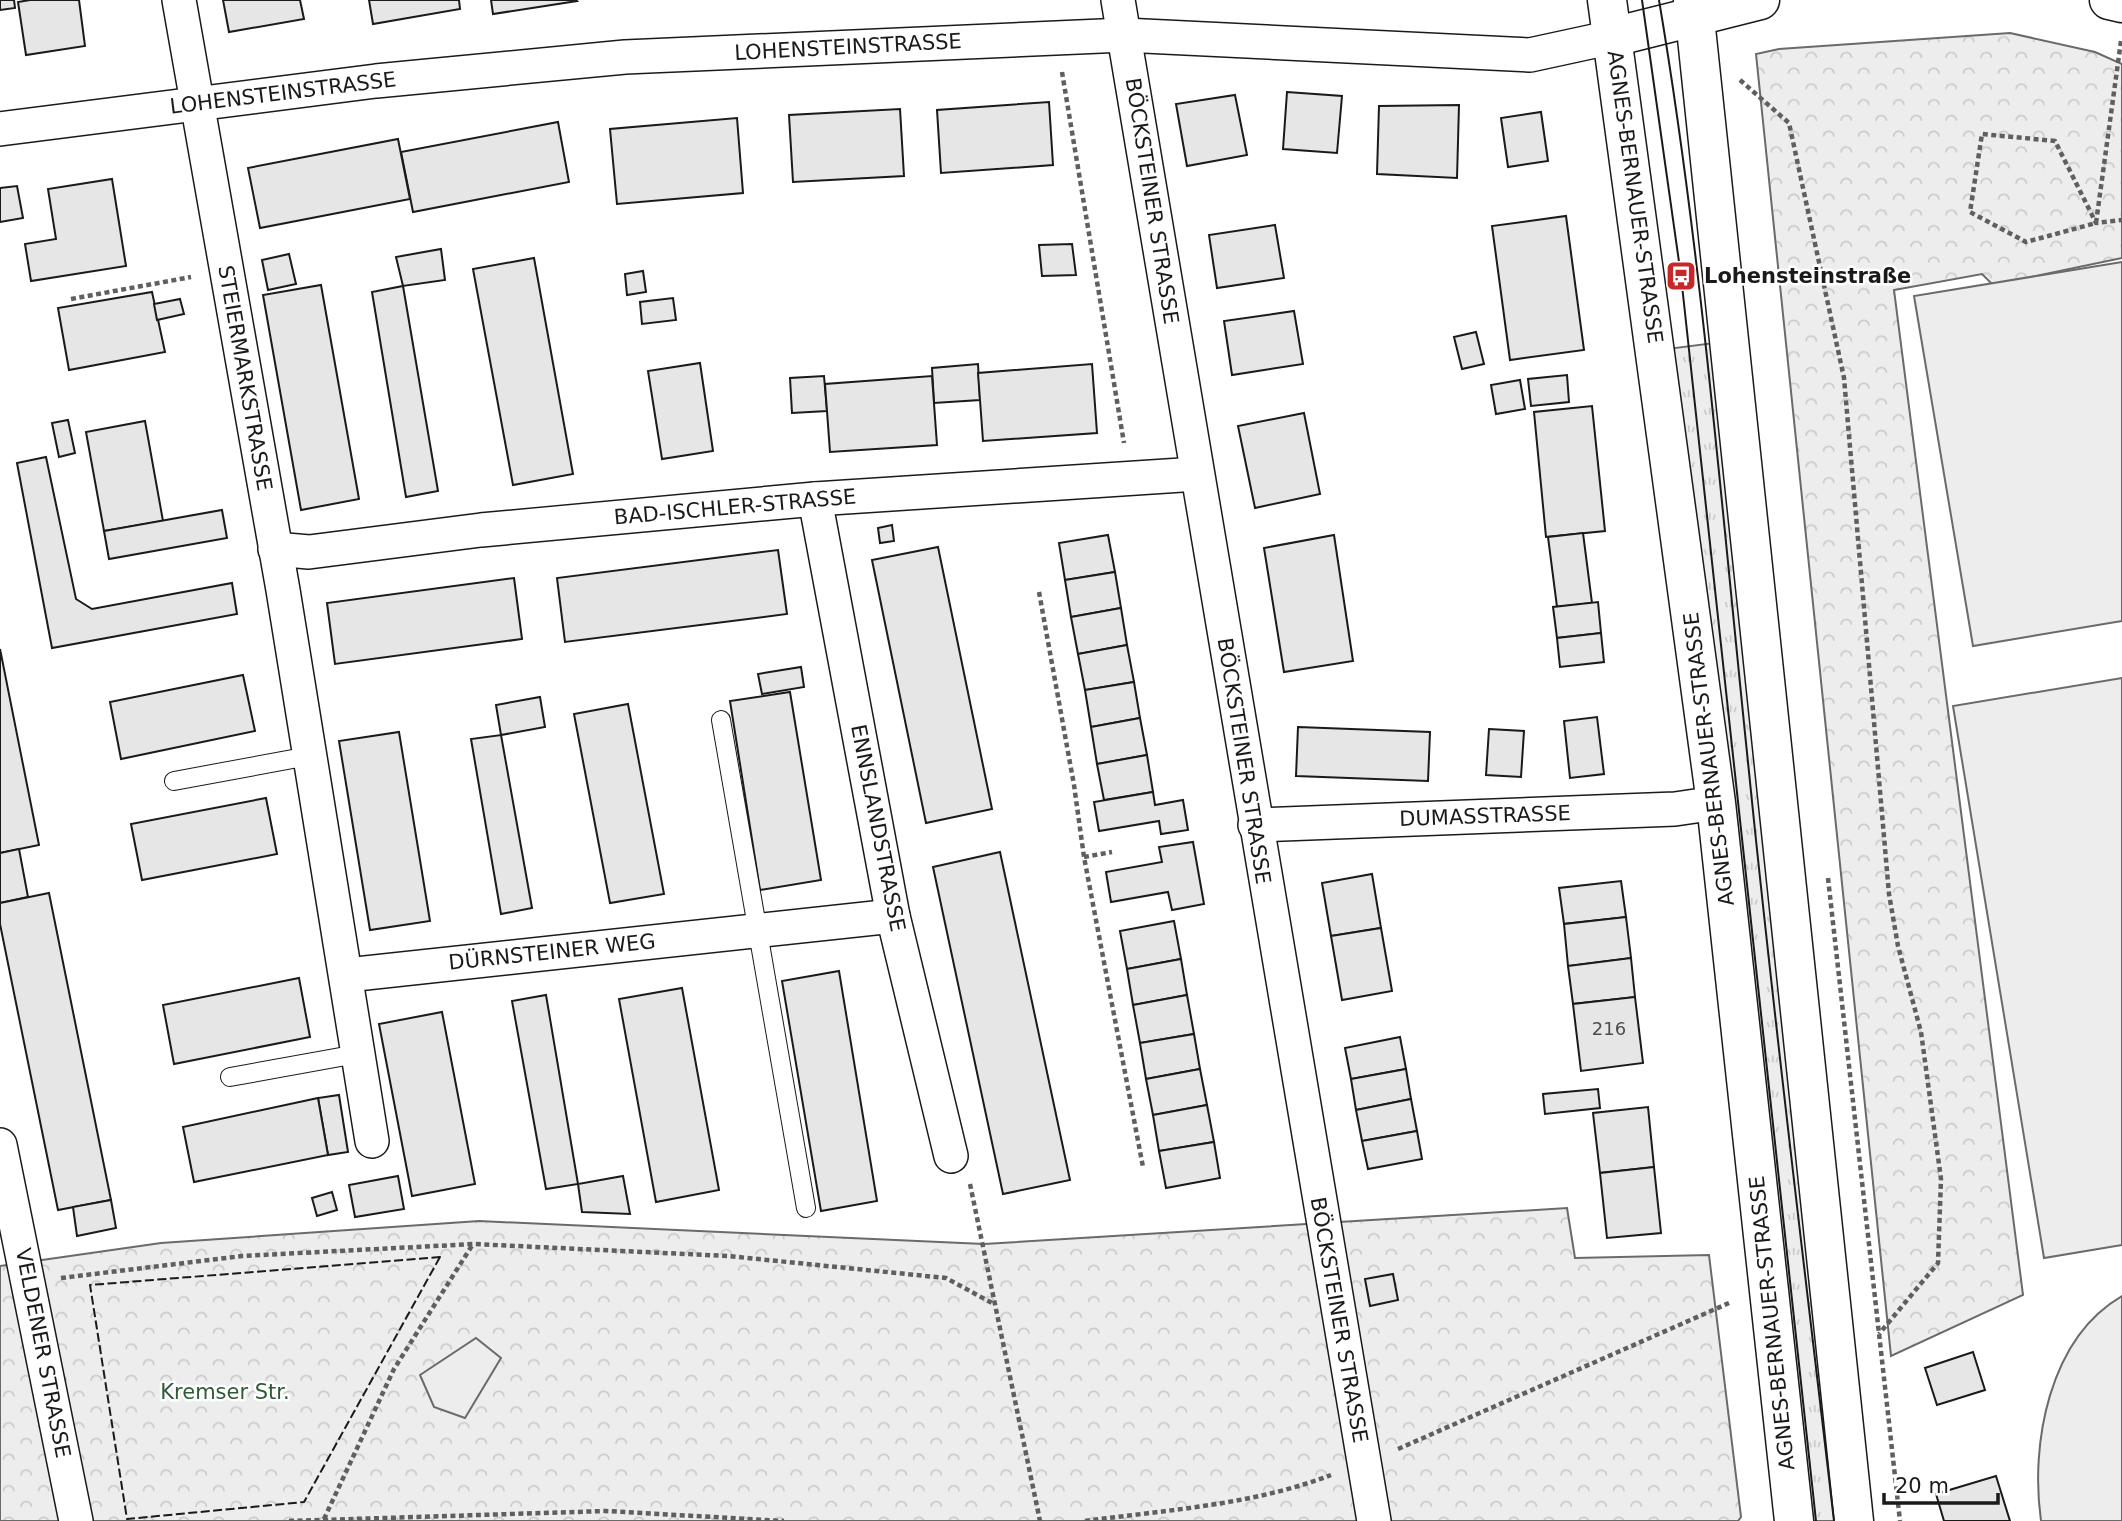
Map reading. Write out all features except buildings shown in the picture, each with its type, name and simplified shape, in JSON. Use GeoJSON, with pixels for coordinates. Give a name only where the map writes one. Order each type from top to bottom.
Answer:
{"type":"FeatureCollection","features":[{"type":"Feature","properties":{"kind":"main road","name":"AGNES-BERNAUER-STRASSE"},"geometry":{"type":"LineString","coordinates":[[1607,0],[1716,803],[1794,1521]]}},
{"type":"Feature","properties":{"kind":"main road","name":"LOHENSTEINSTRASSE"},"geometry":{"type":"LineString","coordinates":[[1613,37],[1693,8],[1760,0]]}},
{"type":"Feature","properties":{"kind":"main road"},"geometry":{"type":"LineString","coordinates":[[2109,0],[2122,3]]}},
{"type":"Feature","properties":{"kind":"main road"},"geometry":{"type":"LineString","coordinates":[[1693,8],[1854,1521]]}},
{"type":"Feature","properties":{"kind":"street","name":"STEIERMARKSTRASSE"},"geometry":{"type":"LineString","coordinates":[[179,0],[275,549],[347,975],[372,1141]]}},
{"type":"Feature","properties":{"kind":"street","name":"BÖCKSTEINER STRASSE"},"geometry":{"type":"LineString","coordinates":[[1118,0],[1374,1521]]}},
{"type":"Feature","properties":{"kind":"street","name":"LOHENSTEINSTRASSE"},"geometry":{"type":"LineString","coordinates":[[0,129],[196,103],[614,58],[1124,35],[1530,55],[1613,37]]}},
{"type":"Feature","properties":{"kind":"street","name":"BAD-ISCHLER-STRASSE"},"geometry":{"type":"LineString","coordinates":[[275,549],[309,552],[481,530],[815,499],[957,492],[1197,474]]}},
{"type":"Feature","properties":{"kind":"street","name":"ENNSLANDSTRASSE"},"geometry":{"type":"LineString","coordinates":[[815,499],[893,916],[951,1156]]}},
{"type":"Feature","properties":{"kind":"street","name":"DUMASSTRASSE"},"geometry":{"type":"LineString","coordinates":[[1255,825],[1675,809],[1716,803]]}},
{"type":"Feature","properties":{"kind":"street","name":"DÜRNSTEINER WEG"},"geometry":{"type":"LineString","coordinates":[[347,975],[893,916]]}},
{"type":"Feature","properties":{"kind":"street","name":"VELDENER STRASSE"},"geometry":{"type":"LineString","coordinates":[[0,1145],[76,1521]]}},
{"type":"Feature","properties":{"kind":"lane"},"geometry":{"type":"LineString","coordinates":[[721,720],[806,1208]]}},
{"type":"Feature","properties":{"kind":"lane"},"geometry":{"type":"LineString","coordinates":[[174,781],[309,756]]}},
{"type":"Feature","properties":{"kind":"lane"},"geometry":{"type":"LineString","coordinates":[[230,1077],[357,1054]]}},
{"type":"Feature","properties":{"kind":"path"},"geometry":{"type":"LineString","coordinates":[[2096,223],[2122,30]]}},
{"type":"Feature","properties":{"kind":"path"},"geometry":{"type":"LineString","coordinates":[[1061,67],[1125,448]]}},
{"type":"Feature","properties":{"kind":"path"},"geometry":{"type":"LineString","coordinates":[[1740,79],[1789,123],[1844,378],[1889,894],[1898,946],[1921,1032],[1941,1179],[1938,1263],[1878,1335]]}},
{"type":"Feature","properties":{"kind":"path"},"geometry":{"type":"LineString","coordinates":[[2096,223],[2055,141],[1982,134],[1970,212],[2026,242],[2096,223],[2122,220]]}},
{"type":"Feature","properties":{"kind":"path"},"geometry":{"type":"LineString","coordinates":[[71,299],[226,271]]}},
{"type":"Feature","properties":{"kind":"path"},"geometry":{"type":"LineString","coordinates":[[1040,592],[1084,857],[1143,1167]]}},
{"type":"Feature","properties":{"kind":"path"},"geometry":{"type":"LineString","coordinates":[[1084,857],[1112,852]]}},
{"type":"Feature","properties":{"kind":"path"},"geometry":{"type":"LineString","coordinates":[[951,1156],[967,1170],[992,1303],[1040,1521]]}},
{"type":"Feature","properties":{"kind":"path"},"geometry":{"type":"LineString","coordinates":[[49,1281],[89,1273],[242,1256],[474,1244],[728,1256],[946,1278],[992,1303]]}},
{"type":"Feature","properties":{"kind":"path"},"geometry":{"type":"LineString","coordinates":[[323,1520],[394,1369],[474,1244]]}},
{"type":"Feature","properties":{"kind":"path"},"geometry":{"type":"LineString","coordinates":[[1388,1453],[1729,1303]]}},
{"type":"Feature","properties":{"kind":"path"},"geometry":{"type":"LineString","coordinates":[[1084,1521],[1210,1504],[1303,1486],[1338,1473]]}},
{"type":"Feature","properties":{"kind":"path"},"geometry":{"type":"LineString","coordinates":[[289,1521],[606,1511],[784,1521]]}},
{"type":"Feature","properties":{"kind":"green space"},"geometry":{"type":"Polygon","coordinates":[[[2010,33],[2095,52],[2122,64],[2122,258],[1993,285],[1982,274],[1894,290],[2023,1295],[1891,1356],[1756,54],[1779,49],[2010,33]]]}},
{"type":"Feature","properties":{"kind":"green space"},"geometry":{"type":"Polygon","coordinates":[[[2122,262],[2122,621],[1973,646],[1914,296],[2122,262]]]}},
{"type":"Feature","properties":{"kind":"green space"},"geometry":{"type":"Polygon","coordinates":[[[1714,343],[1841,1521],[1806,1521],[1667,349],[1714,343]]]}},
{"type":"Feature","properties":{"kind":"green space"},"geometry":{"type":"Polygon","coordinates":[[[2122,678],[2122,1245],[2044,1258],[1953,706],[2122,678]]]}},
{"type":"Feature","properties":{"kind":"green space","name":"Kremser Str."},"geometry":{"type":"Polygon","coordinates":[[[1567,1208],[1575,1258],[1709,1255],[1741,1517],[1738,1521],[0,1521],[0,1266],[161,1243],[479,1221],[984,1244],[1567,1208]]]}},
{"type":"Feature","properties":{"kind":"green space"},"geometry":{"type":"Polygon","coordinates":[[[2122,1296],[2122,1521],[2041,1521],[2039,1459],[2050,1395],[2061,1365],[2077,1338],[2097,1315],[2122,1296]]]}},
{"type":"Feature","properties":{"kind":"green space"},"geometry":{"type":"Polygon","coordinates":[[[476,1338],[501,1358],[465,1418],[434,1407],[420,1375],[476,1338]]]}},
{"type":"Feature","properties":{"kind":"tram line"},"geometry":{"type":"LineString","coordinates":[[1642,0],[1681,276],[1816,1521]]}},
{"type":"Feature","properties":{"kind":"tram line"},"geometry":{"type":"LineString","coordinates":[[1659,0],[1699,288],[1769,959],[1834,1521]]}},
{"type":"Feature","properties":{"kind":"fence"},"geometry":{"type":"LineString","coordinates":[[440,1257],[304,1502],[127,1519],[90,1285],[440,1257]]}},
{"type":"Feature","properties":{"kind":"place","name":"Lohensteinstraße"},"geometry":{"type":"Point","coordinates":[1681,276]}}]}
